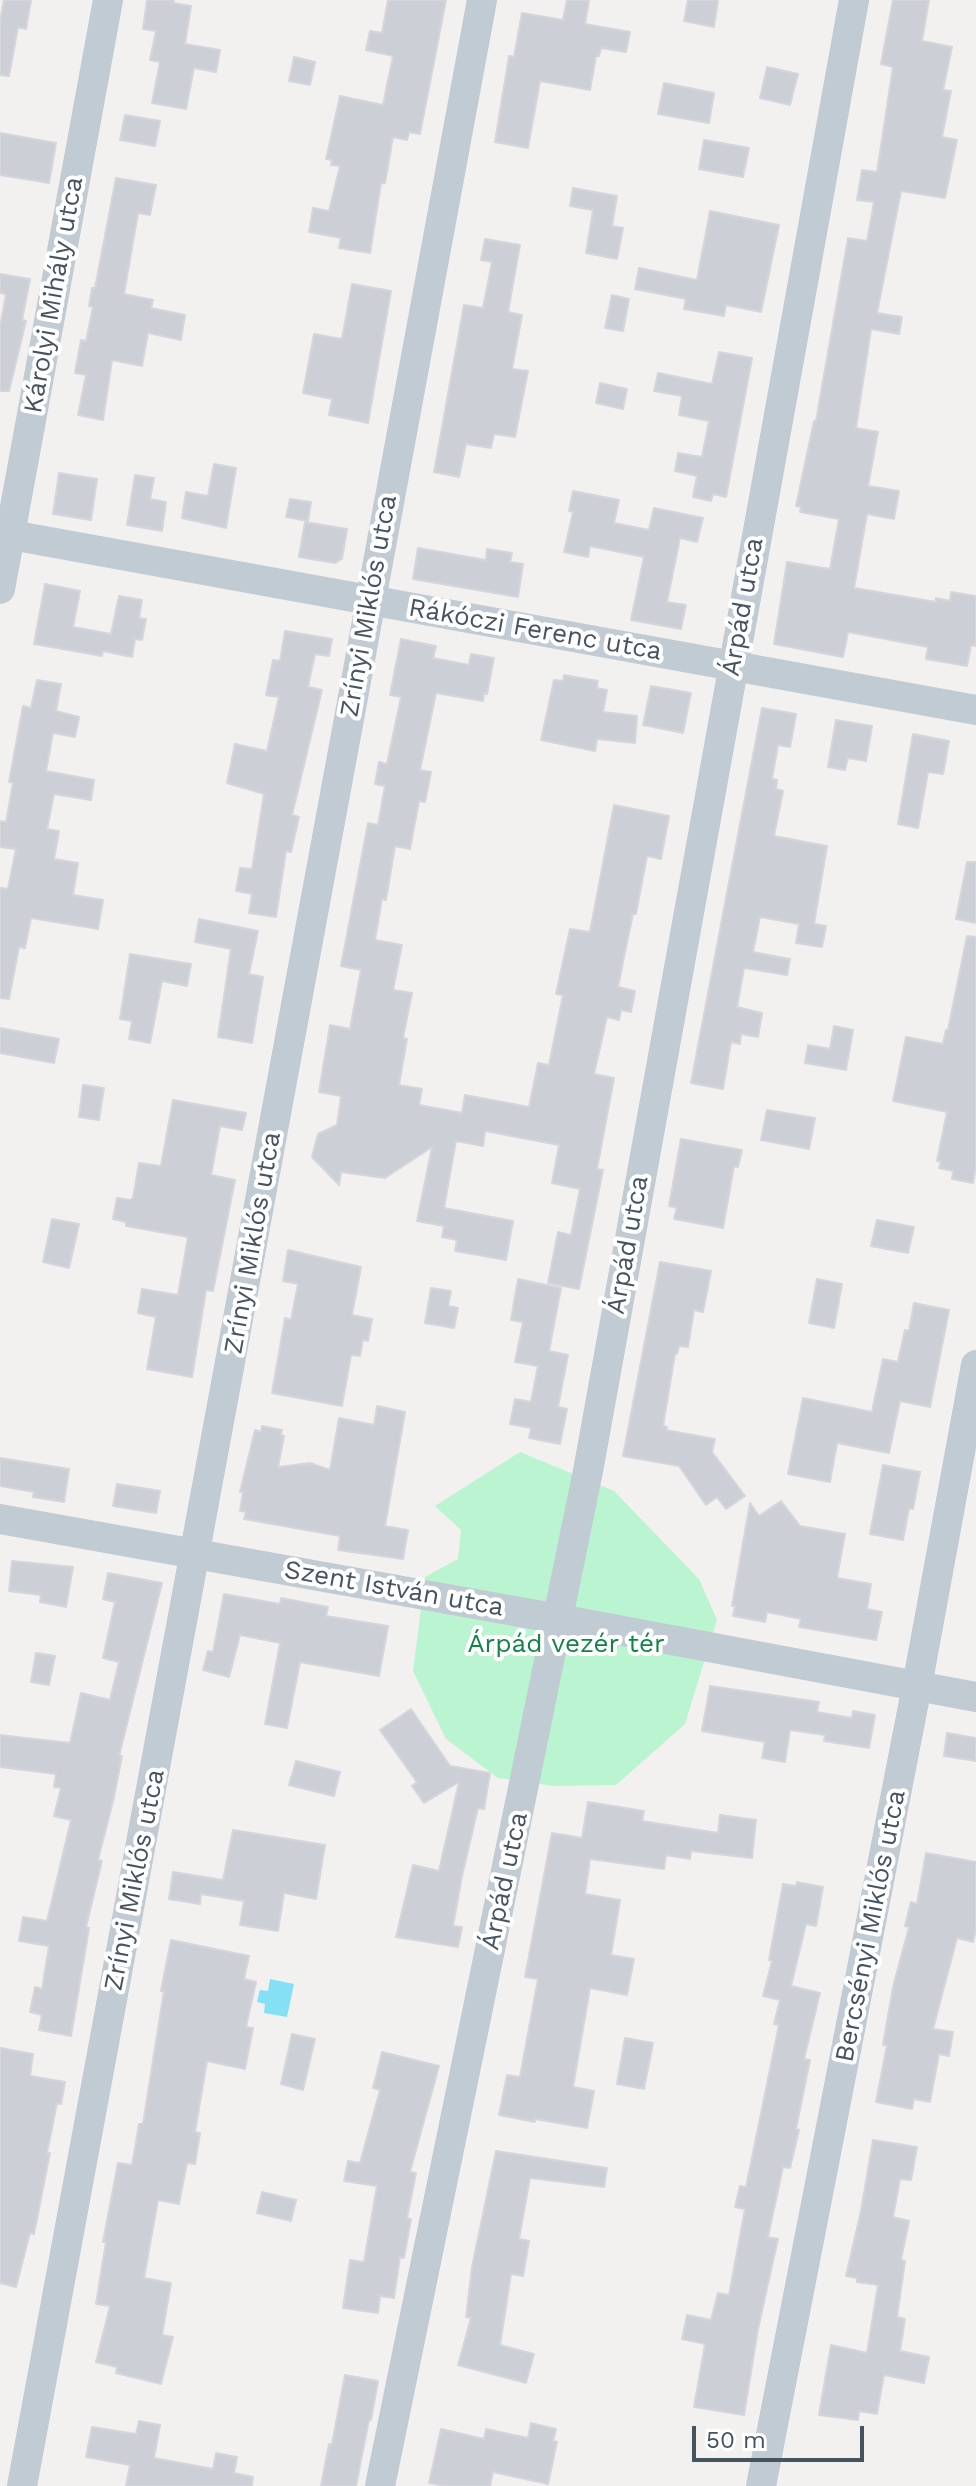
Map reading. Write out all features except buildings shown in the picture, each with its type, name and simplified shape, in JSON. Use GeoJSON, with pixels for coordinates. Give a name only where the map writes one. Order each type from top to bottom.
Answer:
{"type":"FeatureCollection","features":[{"type":"Feature","properties":{"kind":"street","name":"Károlyi Mihály utca"},"geometry":{"type":"LineString","coordinates":[[0,589],[5,534],[108,0]]}},
{"type":"Feature","properties":{"kind":"street","name":"Zrínyi Miklós utca"},"geometry":{"type":"LineString","coordinates":[[22,2486],[482,0]]}},
{"type":"Feature","properties":{"kind":"street","name":"Árpád utca"},"geometry":{"type":"LineString","coordinates":[[380,2486],[559,1619],[854,0]]}},
{"type":"Feature","properties":{"kind":"street","name":"Rákóczi Ferenc utca"},"geometry":{"type":"LineString","coordinates":[[5,534],[976,710]]}},
{"type":"Feature","properties":{"kind":"street","name":"Bercsényi Miklós utca"},"geometry":{"type":"LineString","coordinates":[[761,2486],[917,1686],[976,1365]]}},
{"type":"Feature","properties":{"kind":"street","name":"Szent István utca"},"geometry":{"type":"LineString","coordinates":[[0,1519],[976,1697]]}},
{"type":"Feature","properties":{"kind":"green space","name":"Árpád vezér tér"},"geometry":{"type":"Polygon","coordinates":[[[520,1452],[614,1491],[699,1579],[717,1620],[685,1724],[616,1785],[553,1786],[498,1778],[446,1739],[413,1671],[425,1577],[458,1559],[461,1530],[435,1506],[520,1452]]]}},
{"type":"Feature","properties":{"kind":"water"},"geometry":{"type":"Polygon","coordinates":[[[270,1979],[294,1984],[287,2017],[264,2013],[265,2004],[257,2002],[260,1990],[268,1991],[270,1979]]]}}]}
